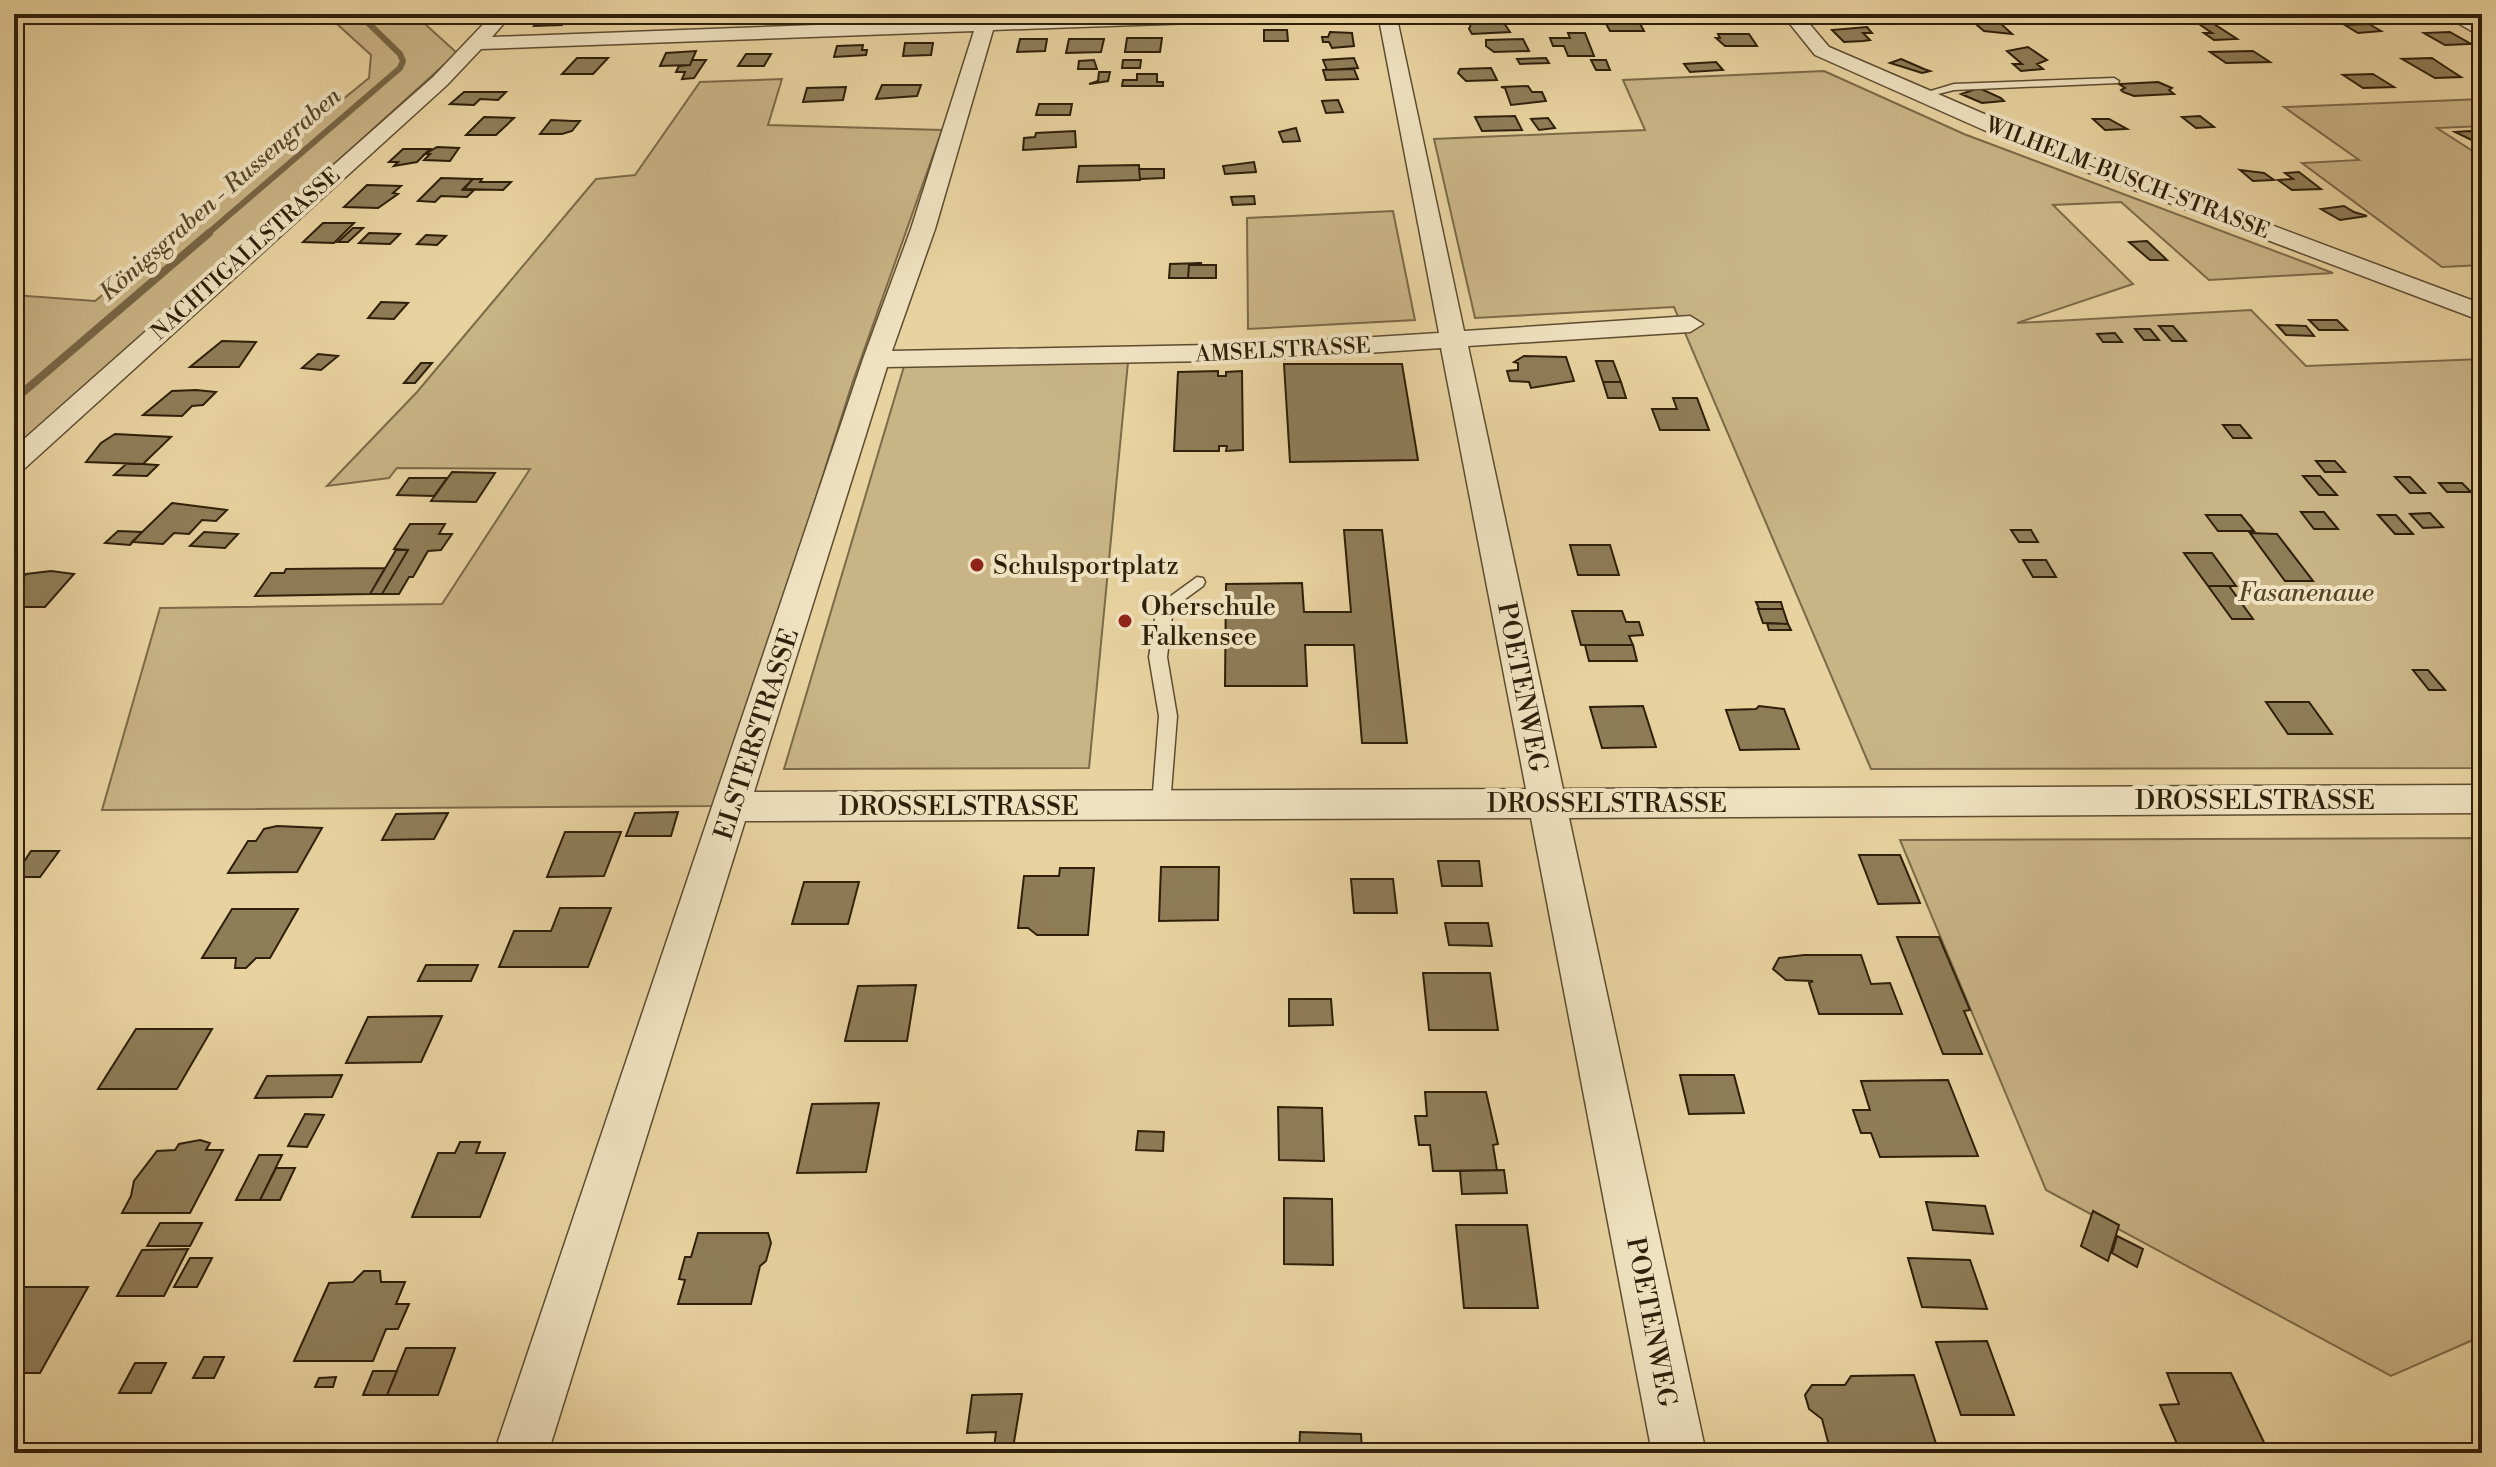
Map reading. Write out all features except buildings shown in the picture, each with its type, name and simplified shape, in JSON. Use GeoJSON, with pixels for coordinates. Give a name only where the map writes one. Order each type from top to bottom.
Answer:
{"type":"FeatureCollection","features":[{"type":"Feature","properties":{"kind":"street","name":"NACHTIGALLSTRASSE"},"geometry":{"type":"LineString","coordinates":[[14,463],[440,81],[503,14]]}},
{"type":"Feature","properties":{"kind":"street"},"geometry":{"type":"LineString","coordinates":[[476,43],[986,19],[1276,14]]}},
{"type":"Feature","properties":{"kind":"street","name":"POETENWEG"},"geometry":{"type":"LineString","coordinates":[[1387,14],[1679,1453]]}},
{"type":"Feature","properties":{"kind":"street","name":"WILHELM-BUSCH-STRASSE"},"geometry":{"type":"LineString","coordinates":[[1791,14],[1822,51],[2039,146],[2482,313]]}},
{"type":"Feature","properties":{"kind":"street"},"geometry":{"type":"LineString","coordinates":[[2451,14],[2482,31]]}},
{"type":"Feature","properties":{"kind":"street","name":"ELSTERSTRASSE"},"geometry":{"type":"LineString","coordinates":[[521,1453],[876,359],[923,229],[986,19]]}},
{"type":"Feature","properties":{"kind":"street","name":"AMSELSTRASSE"},"geometry":{"type":"LineString","coordinates":[[876,359],[1263,352],[1690,324]]}},
{"type":"Feature","properties":{"kind":"street","name":"DROSSELSTRASSE"},"geometry":{"type":"LineString","coordinates":[[732,807],[2482,799]]}},
{"type":"Feature","properties":{"kind":"lane"},"geometry":{"type":"LineString","coordinates":[[1922,95],[1954,87],[2114,81]]}},
{"type":"Feature","properties":{"kind":"lane"},"geometry":{"type":"LineString","coordinates":[[1161,805],[1168,716],[1158,657],[1165,606],[1197,582]]}},
{"type":"Feature","properties":{"kind":"green space"},"geometry":{"type":"Polygon","coordinates":[[[326,14],[414,14],[457,53],[14,454],[14,295],[95,301],[369,78],[371,55],[326,14]]]}},
{"type":"Feature","properties":{"kind":"green space","name":"Fasanenaue"},"geometry":{"type":"Polygon","coordinates":[[[1824,71],[1964,134],[2333,273],[2209,280],[2121,202],[2053,205],[2133,284],[2017,323],[2251,310],[2306,366],[2482,359],[2482,768],[1871,769],[1674,307],[1475,318],[1434,139],[1645,130],[1623,80],[1824,71]]]}},
{"type":"Feature","properties":{"kind":"green space"},"geometry":{"type":"Polygon","coordinates":[[[782,79],[768,125],[942,130],[852,384],[718,806],[102,810],[160,608],[442,604],[530,469],[397,468],[389,478],[327,486],[417,392],[596,179],[635,175],[700,82],[782,79]]]}},
{"type":"Feature","properties":{"kind":"green space"},"geometry":{"type":"Polygon","coordinates":[[[2482,99],[2482,126],[2437,128],[2482,157],[2482,265],[2442,267],[2302,163],[2359,160],[2284,107],[2482,99]]]}},
{"type":"Feature","properties":{"kind":"green space"},"geometry":{"type":"Polygon","coordinates":[[[1393,211],[1415,320],[1248,329],[1247,218],[1393,211]]]}},
{"type":"Feature","properties":{"kind":"green space","name":"Schulsportplatz"},"geometry":{"type":"Polygon","coordinates":[[[1128,362],[1089,768],[784,769],[905,363],[1128,362]]]}},
{"type":"Feature","properties":{"kind":"green space"},"geometry":{"type":"Polygon","coordinates":[[[2482,838],[2482,1336],[2391,1376],[2046,1190],[1900,840],[2482,838]]]}},
{"type":"Feature","properties":{"kind":"waterway","name":"Königsgraben - Russengraben"},"geometry":{"type":"LineString","coordinates":[[206,235],[400,68],[403,61],[400,54],[359,14]]}},
{"type":"Feature","properties":{"kind":"waterway","name":"Königsgraben - Russengraben"},"geometry":{"type":"LineString","coordinates":[[14,400],[209,233]]}},
{"type":"Feature","properties":{"kind":"place","name":"Schulsportplatz"},"geometry":{"type":"Point","coordinates":[977,565]}},
{"type":"Feature","properties":{"kind":"place","name":"Oberschule Falkensee"},"geometry":{"type":"Point","coordinates":[1125,621]}}]}
